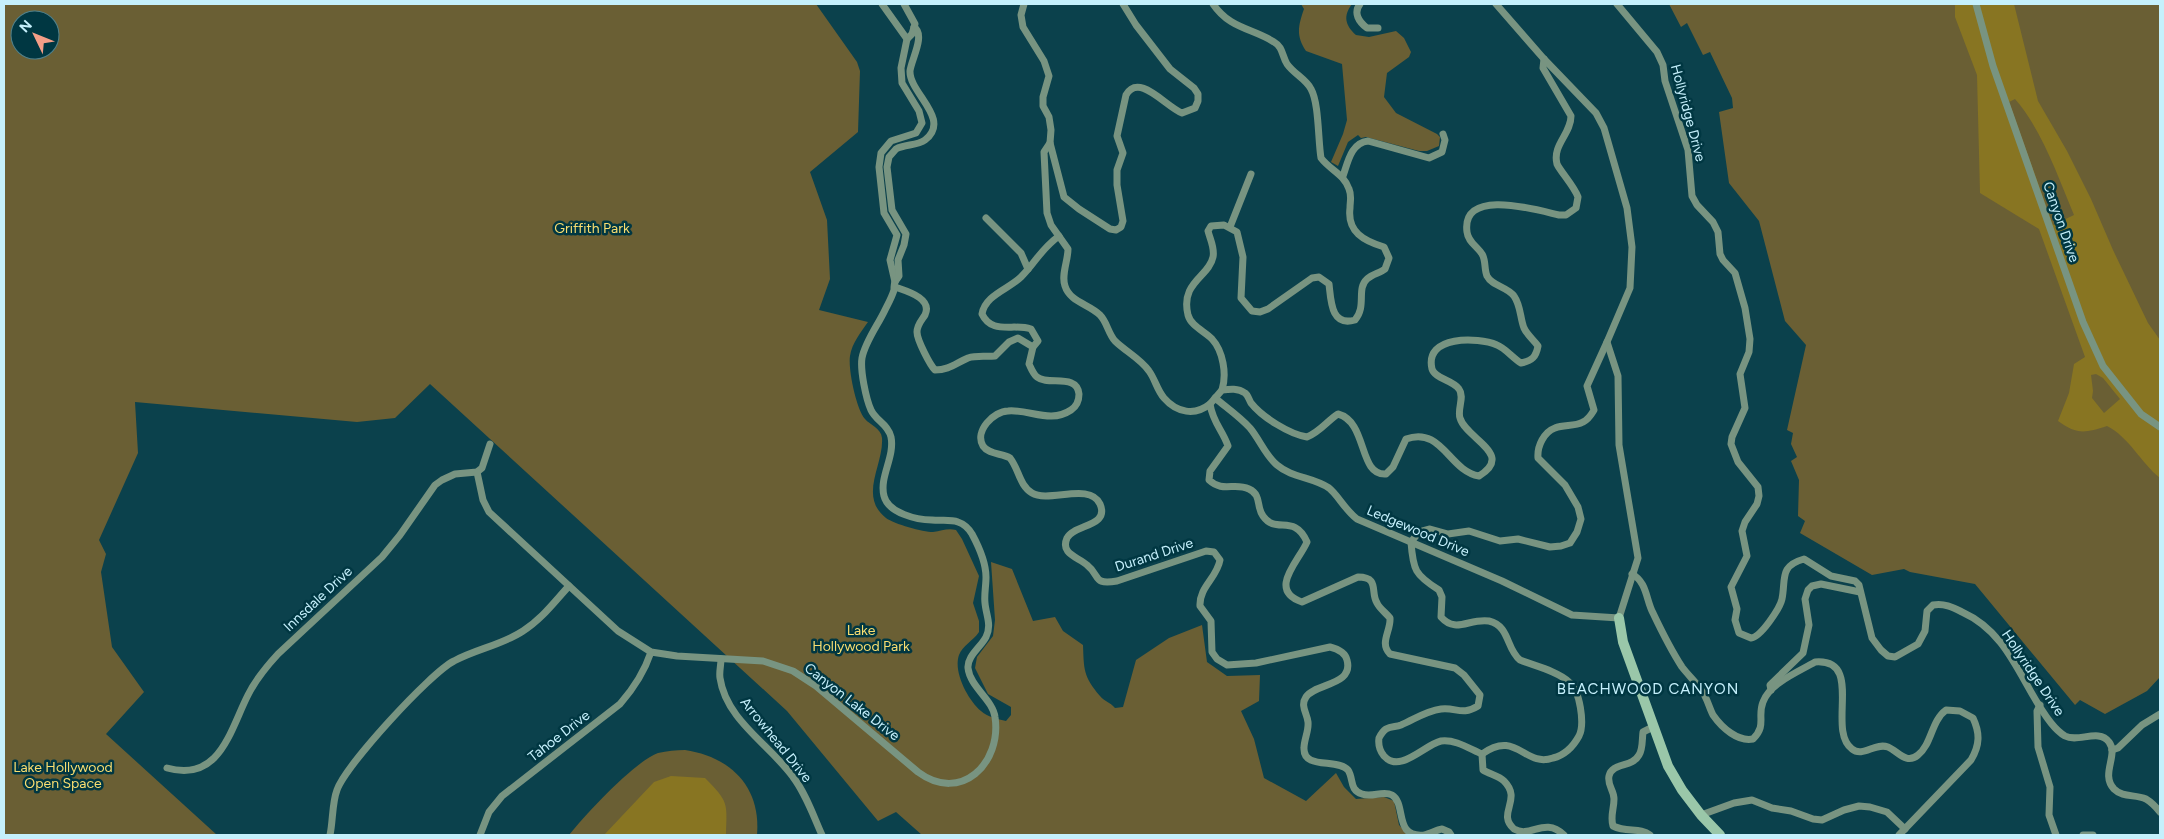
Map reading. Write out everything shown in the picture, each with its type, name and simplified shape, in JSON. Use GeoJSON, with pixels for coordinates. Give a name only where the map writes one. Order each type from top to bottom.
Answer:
{"type":"FeatureCollection","features":[{"type":"Feature","properties":{"kind":"street"},"geometry":{"type":"LineString","coordinates":[[882,4],[907,39]]}},
{"type":"Feature","properties":{"kind":"street"},"geometry":{"type":"LineString","coordinates":[[895,285],[890,260],[897,235],[884,213],[878,167],[881,153],[891,141],[916,133],[922,123],[920,110],[902,83],[901,68],[907,39],[914,28],[914,20],[904,4]]}},
{"type":"Feature","properties":{"kind":"street"},"geometry":{"type":"LineString","coordinates":[[1024,4],[1021,15],[1023,27],[1044,60],[1049,76],[1043,97],[1043,106],[1049,117],[1050,143],[1064,197],[1069,203],[1110,229],[1116,230],[1121,227],[1123,221],[1117,177],[1117,170],[1123,153],[1117,136],[1126,95],[1129,90],[1134,86],[1141,87],[1174,110],[1182,113],[1195,108],[1198,101],[1198,94],[1194,88],[1170,69],[1136,25],[1123,4]]}},
{"type":"Feature","properties":{"kind":"street"},"geometry":{"type":"LineString","coordinates":[[1050,143],[1044,152],[1047,213],[1051,225],[1068,249],[1064,278],[1065,286],[1069,294],[1101,316],[1113,339],[1148,369],[1163,397],[1172,405],[1190,412],[1198,412],[1216,398],[1222,390],[1226,378],[1218,348],[1212,340],[1191,322],[1187,307],[1192,284],[1213,259],[1214,250],[1208,231],[1210,226],[1216,224],[1230,227],[1237,232],[1243,257],[1241,298],[1252,311],[1260,312],[1268,308],[1312,278],[1319,277],[1329,284],[1333,310],[1337,317],[1348,322],[1355,320],[1362,308],[1362,287],[1369,277],[1385,269],[1389,263],[1389,258],[1384,247],[1359,236],[1351,226],[1349,189],[1342,176],[1321,158],[1312,89],[1290,68],[1285,61],[1282,49],[1276,42],[1245,30],[1223,16],[1213,4]]}},
{"type":"Feature","properties":{"kind":"street"},"geometry":{"type":"LineString","coordinates":[[1360,4],[1356,14],[1358,19],[1367,28],[1378,28]]}},
{"type":"Feature","properties":{"kind":"street"},"geometry":{"type":"LineString","coordinates":[[1482,754],[1501,744],[1510,746],[1538,759],[1552,759],[1565,753],[1580,734],[1578,694],[1568,680],[1520,660],[1514,655],[1506,633],[1490,621],[1474,621],[1455,626],[1446,623],[1441,616],[1442,598],[1439,590],[1422,580],[1416,570],[1412,559],[1411,542],[1419,532],[1430,529],[1448,534],[1469,530],[1500,542],[1518,539],[1530,540],[1550,546],[1570,543],[1577,532],[1581,520],[1578,507],[1565,485],[1538,458],[1538,452],[1546,435],[1555,428],[1573,426],[1589,419],[1594,410],[1588,386],[1630,288],[1632,247],[1627,208],[1604,128],[1596,114],[1496,4]]}},
{"type":"Feature","properties":{"kind":"street","name":"Hollyridge Drive"},"geometry":{"type":"LineString","coordinates":[[1617,4],[1657,52],[1688,150],[1692,196],[1697,205],[1713,222],[1718,232],[1720,254],[1735,273],[1745,308],[1750,340],[1749,352],[1740,374],[1745,408],[1732,437],[1731,444],[1738,462],[1758,487],[1759,496],[1757,504],[1745,522],[1742,531],[1747,556],[1745,564],[1733,580],[1731,587],[1737,609],[1736,626],[1739,633],[1746,637],[1756,638],[1762,633],[1782,600],[1785,574],[1789,566],[1804,559],[1831,576],[1855,580],[1859,585],[1872,638],[1888,656],[1895,657],[1918,644],[1926,630],[1927,611],[1933,605],[1946,604],[1966,614],[1988,628],[2020,669],[2050,721],[2064,736],[2071,738],[2100,736],[2111,744],[2112,750]]}},
{"type":"Feature","properties":{"kind":"street","name":"Canyon Drive"},"geometry":{"type":"LineString","coordinates":[[1976,4],[1993,66],[2083,322],[2103,366],[2141,414],[2160,427]]}},
{"type":"Feature","properties":{"kind":"street"},"geometry":{"type":"LineString","coordinates":[[895,285],[899,276],[898,260],[906,234],[892,210],[887,162],[896,148],[927,139],[933,127],[932,114],[911,80],[910,69],[919,33],[914,28]]}},
{"type":"Feature","properties":{"kind":"street"},"geometry":{"type":"LineString","coordinates":[[906,49],[915,53]]}},
{"type":"Feature","properties":{"kind":"street"},"geometry":{"type":"LineString","coordinates":[[1222,390],[1235,388],[1246,393],[1251,403],[1262,413],[1296,435],[1307,437],[1314,434],[1338,414],[1344,416],[1356,429],[1372,469],[1379,475],[1386,474],[1393,468],[1406,439],[1416,436],[1424,436],[1433,440],[1467,473],[1480,476],[1487,472],[1491,466],[1492,456],[1490,450],[1465,427],[1460,419],[1459,412],[1462,394],[1459,388],[1437,376],[1432,370],[1432,360],[1436,350],[1442,344],[1451,341],[1498,345],[1521,363],[1534,358],[1536,354],[1538,346],[1526,332],[1521,312],[1514,296],[1509,290],[1487,276],[1483,254],[1470,240],[1467,234],[1467,224],[1471,215],[1477,210],[1494,204],[1505,204],[1559,215],[1566,215],[1576,208],[1578,197],[1570,180],[1558,164],[1556,150],[1571,124],[1571,116],[1543,68],[1544,59]]}},
{"type":"Feature","properties":{"kind":"street"},"geometry":{"type":"LineString","coordinates":[[1342,176],[1354,148],[1360,142],[1368,141],[1429,158],[1442,152],[1445,140],[1443,134]]}},
{"type":"Feature","properties":{"kind":"street"},"geometry":{"type":"LineString","coordinates":[[1230,227],[1251,174]]}},
{"type":"Feature","properties":{"kind":"street"},"geometry":{"type":"LineString","coordinates":[[986,218],[1021,253],[1028,269]]}},
{"type":"Feature","properties":{"kind":"street"},"geometry":{"type":"LineString","coordinates":[[895,285],[913,294],[925,304],[926,313],[918,326],[917,334],[929,364],[935,370],[945,370],[956,366],[967,358],[995,356],[1009,342],[1018,338],[1033,347],[1038,341],[1031,329],[1017,326],[998,328],[990,324],[982,314],[986,303],[1021,277],[1045,246],[1058,236]]}},
{"type":"Feature","properties":{"kind":"street","name":"Canyon Lake Drive"},"geometry":{"type":"LineString","coordinates":[[477,472],[483,500],[489,512],[618,631],[651,652],[762,661],[777,665],[801,675],[824,692],[918,772],[931,780],[949,783],[966,780],[982,769],[992,751],[996,724],[994,710],[983,698],[970,676],[968,667],[970,659],[986,638],[989,626],[985,600],[986,571],[983,558],[971,533],[964,525],[955,521],[923,520],[899,512],[889,506],[884,497],[883,487],[892,440],[888,429],[870,408],[861,365],[863,354],[895,285]]}},
{"type":"Feature","properties":{"kind":"street"},"geometry":{"type":"LineString","coordinates":[[1607,342],[1618,376],[1619,445],[1638,547],[1638,558],[1619,618],[1623,642],[1668,766],[1682,790],[1701,815],[1720,835]]}},
{"type":"Feature","properties":{"kind":"street","name":"Durand Drive"},"geometry":{"type":"LineString","coordinates":[[1033,347],[1029,364],[1036,376],[1041,379],[1067,381],[1075,384],[1079,400],[1074,408],[1058,416],[1047,417],[1009,410],[999,413],[984,427],[981,437],[983,445],[989,451],[1010,458],[1025,487],[1033,494],[1048,496],[1090,494],[1096,497],[1102,510],[1100,517],[1094,523],[1071,533],[1067,539],[1066,548],[1070,555],[1087,564],[1099,580],[1107,583],[1206,551],[1214,552],[1220,560],[1218,570],[1201,592],[1199,599],[1202,612],[1212,621],[1212,652],[1217,659],[1227,665],[1239,666],[1330,647],[1340,650],[1346,656],[1348,664],[1345,673],[1327,687],[1312,690],[1305,698],[1303,706],[1309,728],[1304,749],[1305,754],[1313,761],[1346,768],[1350,774],[1351,785],[1360,794],[1367,796],[1385,793],[1392,795],[1397,800],[1403,825],[1407,830],[1424,835],[1442,829],[1451,835]]}},
{"type":"Feature","properties":{"kind":"street","name":"Ledgewood Drive"},"geometry":{"type":"LineString","coordinates":[[1216,398],[1250,429],[1260,446],[1275,463],[1286,472],[1318,482],[1330,489],[1348,512],[1357,520],[1502,581],[1572,615],[1619,618]]}},
{"type":"Feature","properties":{"kind":"street"},"geometry":{"type":"LineString","coordinates":[[1210,404],[1212,417],[1224,434],[1228,446],[1210,471],[1209,480],[1216,486],[1249,489],[1259,500],[1264,519],[1275,524],[1295,526],[1302,531],[1307,542],[1286,581],[1288,594],[1302,602],[1358,577],[1365,577],[1374,586],[1377,604],[1390,618],[1391,627],[1384,644],[1386,650],[1390,654],[1455,668],[1464,675],[1480,695],[1478,706],[1471,710],[1463,712],[1443,709],[1428,712],[1398,726],[1384,730],[1379,738],[1380,751],[1386,758],[1399,761],[1440,742],[1447,741],[1482,754]]}},
{"type":"Feature","properties":{"kind":"street"},"geometry":{"type":"LineString","coordinates":[[477,472],[482,468],[490,444]]}},
{"type":"Feature","properties":{"kind":"street","name":"Innsdale Drive"},"geometry":{"type":"LineString","coordinates":[[167,768],[193,770],[212,762],[230,736],[249,693],[263,671],[278,654],[382,557],[435,485],[456,474],[477,472]]}},
{"type":"Feature","properties":{"kind":"street"},"geometry":{"type":"LineString","coordinates":[[1632,574],[1639,578],[1651,610],[1671,649],[1684,669],[1703,692],[1713,714],[1725,728],[1740,739],[1753,739],[1759,733],[1762,725],[1763,703],[1771,690],[1815,662],[1830,664],[1837,670],[1843,684],[1842,712],[1844,736],[1852,750],[1864,752],[1876,746],[1886,746],[1904,758],[1912,758],[1918,755],[1936,720],[1946,710],[1960,711],[1973,718],[1979,738],[1977,750],[1972,760],[1899,835]]}},
{"type":"Feature","properties":{"kind":"street"},"geometry":{"type":"LineString","coordinates":[[1771,690],[1770,685],[1803,653],[1809,625],[1805,599],[1808,590],[1812,586],[1821,584],[1860,592]]}},
{"type":"Feature","properties":{"kind":"street"},"geometry":{"type":"LineString","coordinates":[[330,835],[337,790],[356,761],[432,678],[453,661],[504,641],[523,631],[539,619],[569,586]]}},
{"type":"Feature","properties":{"kind":"street","name":"Tahoe Drive"},"geometry":{"type":"LineString","coordinates":[[480,835],[489,812],[502,796],[623,700],[644,673],[651,652]]}},
{"type":"Feature","properties":{"kind":"street","name":"Arrowhead Drive"},"geometry":{"type":"LineString","coordinates":[[721,659],[720,678],[726,697],[743,723],[792,776],[807,800],[822,835]]}},
{"type":"Feature","properties":{"kind":"street"},"geometry":{"type":"LineString","coordinates":[[2040,706],[2037,712],[2038,748],[2050,787],[2049,815],[2056,835]]}},
{"type":"Feature","properties":{"kind":"street"},"geometry":{"type":"LineString","coordinates":[[2160,714],[2142,725],[2118,748],[2112,750],[2108,770],[2109,780],[2113,788],[2121,794],[2145,799],[2160,812]]}},
{"type":"Feature","properties":{"kind":"street"},"geometry":{"type":"LineString","coordinates":[[1650,835],[1642,830],[1626,831],[1613,826],[1611,819],[1614,795],[1608,777],[1616,767],[1633,762],[1638,758],[1641,752],[1643,732],[1654,727]]}},
{"type":"Feature","properties":{"kind":"street"},"geometry":{"type":"LineString","coordinates":[[1482,754],[1483,770],[1502,779],[1509,788],[1512,797],[1507,812],[1507,821],[1514,829],[1522,834],[1552,827],[1564,835]]}},
{"type":"Feature","properties":{"kind":"street"},"geometry":{"type":"LineString","coordinates":[[1701,815],[1734,803],[1752,800],[1772,808],[1800,813],[1813,819],[1822,820],[1844,810],[1859,806],[1887,812],[1905,829]]}},
{"type":"Feature","properties":{"kind":"street"},"geometry":{"type":"LineString","coordinates":[[2083,835],[2093,835]]}},
{"type":"Feature","properties":{"kind":"green space","name":"Griffith Park"},"geometry":{"type":"Polygon","coordinates":[[[4,4],[816,4],[857,62],[860,71],[858,132],[810,172],[827,220],[830,279],[819,310],[868,322],[853,347],[850,356],[850,370],[853,388],[862,414],[880,432],[882,438],[882,448],[873,490],[874,500],[878,509],[886,518],[916,529],[928,532],[947,529],[956,530],[979,576],[973,603],[979,621],[979,632],[961,652],[958,662],[960,677],[971,700],[983,713],[989,716],[1006,721],[1011,715],[1011,707],[988,694],[975,668],[977,657],[993,636],[995,620],[991,562],[1012,569],[1033,621],[1055,617],[1063,631],[1083,645],[1084,666],[1090,683],[1103,699],[1115,708],[1123,707],[1136,660],[1169,638],[1202,625],[1207,662],[1227,676],[1260,675],[1259,701],[1241,711],[1254,739],[1264,778],[1306,801],[1336,773],[1344,787],[1356,799],[1384,797],[1394,801],[1399,825],[1409,835],[922,835],[896,812],[878,821],[787,711],[430,384],[395,418],[357,422],[135,402],[138,453],[99,540],[106,554],[101,572],[112,647],[144,692],[106,734],[217,835],[4,835],[4,4]]]}},
{"type":"Feature","properties":{"kind":"green space"},"geometry":{"type":"Polygon","coordinates":[[[1301,4],[1352,4],[1347,12],[1346,20],[1349,28],[1356,35],[1369,37],[1396,31],[1404,38],[1411,52],[1409,57],[1387,73],[1384,97],[1396,113],[1437,134],[1440,137],[1439,146],[1427,151],[1419,151],[1366,137],[1361,138],[1358,135],[1348,142],[1338,166],[1331,162],[1347,120],[1342,64],[1306,51],[1299,36],[1299,26],[1304,9],[1301,4]]]}},
{"type":"Feature","properties":{"kind":"green space"},"geometry":{"type":"Polygon","coordinates":[[[1669,4],[2160,4],[2160,677],[2147,691],[2105,714],[2080,700],[2075,705],[1975,584],[1910,572],[1904,569],[1872,575],[1800,533],[1805,521],[1798,516],[1799,480],[1791,461],[1797,457],[1791,444],[1793,433],[1787,430],[1806,345],[1785,321],[1759,221],[1729,183],[1719,112],[1733,108],[1732,98],[1710,52],[1703,55],[1687,23],[1681,27],[1669,4]]]}},
{"type":"Feature","properties":{"kind":"green space"},"geometry":{"type":"Polygon","coordinates":[[[685,750],[716,759],[740,777],[754,802],[757,818],[757,835],[569,835],[598,802],[637,766],[658,753],[685,750]]]}},
{"type":"Feature","properties":{"kind":"shaded area"},"geometry":{"type":"Polygon","coordinates":[[[1955,4],[2014,4],[2038,101],[2067,151],[2148,323],[2160,340],[2160,478],[2122,437],[2107,426],[2087,431],[2076,431],[2058,421],[2069,393],[2074,364],[2085,357],[2039,229],[1980,193],[1977,75],[1955,17],[1955,4]],[[2015,99],[2009,102],[2053,225],[2074,215],[2041,139],[2015,99]],[[2096,374],[2091,375],[2092,398],[2104,413],[2120,399],[2103,378],[2096,374]]]}},
{"type":"Feature","properties":{"kind":"shaded area"},"geometry":{"type":"Polygon","coordinates":[[[671,776],[705,778],[713,786],[725,804],[727,816],[726,835],[604,835],[654,782],[671,776]]]}},
{"type":"Feature","properties":{"kind":"district","name":"BEACHWOOD CANYON"},"geometry":{"type":"Point","coordinates":[1648,689]}},
{"type":"Feature","properties":{"kind":"park label","name":"Lake Hollywood Park"},"geometry":{"type":"Point","coordinates":[861,638]}},
{"type":"Feature","properties":{"kind":"park label","name":"Lake Hollywood Open Space"},"geometry":{"type":"Point","coordinates":[63,776]}}]}
